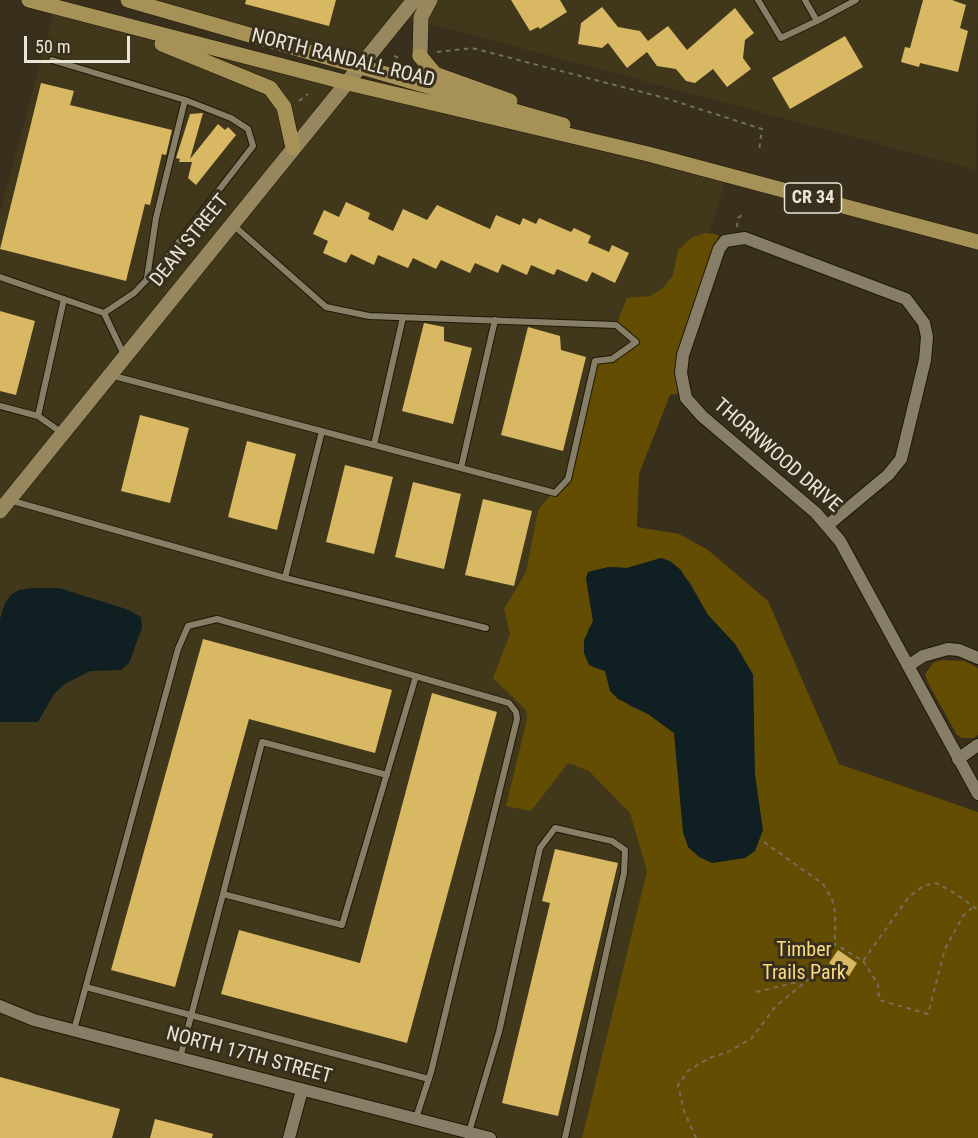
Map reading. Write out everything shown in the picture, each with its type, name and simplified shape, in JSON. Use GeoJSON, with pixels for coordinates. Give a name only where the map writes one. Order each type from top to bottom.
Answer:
{"type":"FeatureCollection","features":[{"type":"Feature","properties":{"kind":"main road","name":"NORTH RANDALL ROAD"},"geometry":{"type":"LineString","coordinates":[[29,0],[348,83],[648,154],[978,242]]}},
{"type":"Feature","properties":{"kind":"main road","name":"NORTH RANDALL ROAD"},"geometry":{"type":"LineString","coordinates":[[129,0],[358,67],[534,115],[648,154]]}},
{"type":"Feature","properties":{"kind":"main road"},"geometry":{"type":"LineString","coordinates":[[103,21],[270,88],[284,106],[293,148]]}},
{"type":"Feature","properties":{"kind":"main road","name":"NORTH RANDALL ROAD"},"geometry":{"type":"LineString","coordinates":[[420,56],[435,74],[503,97],[534,115]]}},
{"type":"Feature","properties":{"kind":"street","name":"DEAN STREET"},"geometry":{"type":"LineString","coordinates":[[4,505],[414,0]]}},
{"type":"Feature","properties":{"kind":"street"},"geometry":{"type":"LineString","coordinates":[[420,56],[420,25],[430,0]]}},
{"type":"Feature","properties":{"kind":"street","name":"THORNWOOD DRIVE"},"geometry":{"type":"LineString","coordinates":[[828,525],[888,476],[901,459],[925,360],[927,338],[924,323],[906,299],[745,238],[725,241],[719,249],[683,355],[681,373],[686,398],[696,411],[828,525],[840,541],[978,794]]}},
{"type":"Feature","properties":{"kind":"street"},"geometry":{"type":"LineString","coordinates":[[908,666],[923,656],[948,649],[959,650],[978,658]]}},
{"type":"Feature","properties":{"kind":"street"},"geometry":{"type":"LineString","coordinates":[[958,759],[978,745]]}},
{"type":"Feature","properties":{"kind":"street","name":"NORTH 17TH STREET"},"geometry":{"type":"LineString","coordinates":[[0,1006],[34,1020],[416,1119],[469,1135],[490,1138]]}},
{"type":"Feature","properties":{"kind":"street"},"geometry":{"type":"LineString","coordinates":[[289,1138],[302,1090]]}},
{"type":"Feature","properties":{"kind":"lane"},"geometry":{"type":"LineString","coordinates":[[758,0],[781,38],[856,0]]}},
{"type":"Feature","properties":{"kind":"lane"},"geometry":{"type":"LineString","coordinates":[[805,0],[817,21]]}},
{"type":"Feature","properties":{"kind":"lane"},"geometry":{"type":"LineString","coordinates":[[51,60],[186,100],[231,118],[248,129],[253,146],[147,280],[134,293],[104,313]]}},
{"type":"Feature","properties":{"kind":"lane"},"geometry":{"type":"LineString","coordinates":[[147,280],[156,218],[186,100]]}},
{"type":"Feature","properties":{"kind":"lane"},"geometry":{"type":"LineString","coordinates":[[109,375],[555,493],[568,479],[595,361],[612,359],[636,342],[616,325],[369,316],[326,307],[232,223]]}},
{"type":"Feature","properties":{"kind":"lane"},"geometry":{"type":"LineString","coordinates":[[0,277],[104,313],[124,356]]}},
{"type":"Feature","properties":{"kind":"lane"},"geometry":{"type":"LineString","coordinates":[[38,416],[64,299]]}},
{"type":"Feature","properties":{"kind":"lane"},"geometry":{"type":"LineString","coordinates":[[374,445],[403,317]]}},
{"type":"Feature","properties":{"kind":"lane"},"geometry":{"type":"LineString","coordinates":[[461,468],[495,320]]}},
{"type":"Feature","properties":{"kind":"lane"},"geometry":{"type":"LineString","coordinates":[[0,406],[38,416],[62,433]]}},
{"type":"Feature","properties":{"kind":"lane"},"geometry":{"type":"LineString","coordinates":[[285,578],[322,431]]}},
{"type":"Feature","properties":{"kind":"lane"},"geometry":{"type":"LineString","coordinates":[[4,505],[486,628]]}},
{"type":"Feature","properties":{"kind":"lane"},"geometry":{"type":"LineString","coordinates":[[74,1030],[178,649],[188,626],[217,619],[509,703],[517,719],[429,1079],[416,1119]]}},
{"type":"Feature","properties":{"kind":"lane"},"geometry":{"type":"LineString","coordinates":[[223,894],[342,925],[416,676]]}},
{"type":"Feature","properties":{"kind":"lane"},"geometry":{"type":"LineString","coordinates":[[180,1058],[262,742],[387,775]]}},
{"type":"Feature","properties":{"kind":"lane"},"geometry":{"type":"LineString","coordinates":[[469,1135],[499,1032],[540,848],[555,828],[612,841],[625,850],[624,873],[565,1138]]}},
{"type":"Feature","properties":{"kind":"lane"},"geometry":{"type":"LineString","coordinates":[[86,987],[429,1079]]}},
{"type":"Feature","properties":{"kind":"path"},"geometry":{"type":"LineString","coordinates":[[420,56],[472,48],[665,98],[762,129],[759,151]]}},
{"type":"Feature","properties":{"kind":"path"},"geometry":{"type":"LineString","coordinates":[[394,56],[402,59]]}},
{"type":"Feature","properties":{"kind":"path"},"geometry":{"type":"LineString","coordinates":[[299,101],[308,94]]}},
{"type":"Feature","properties":{"kind":"path"},"geometry":{"type":"LineString","coordinates":[[696,1138],[684,1111],[678,1085],[688,1071],[709,1058],[728,1052],[751,1039],[776,1006],[809,979],[824,954],[835,944],[835,912],[832,899],[823,884],[764,842]]}},
{"type":"Feature","properties":{"kind":"path"},"geometry":{"type":"LineString","coordinates":[[863,960],[908,898],[923,886],[936,884],[953,892],[972,908],[978,910]]}},
{"type":"Feature","properties":{"kind":"path"},"geometry":{"type":"LineString","coordinates":[[835,944],[863,960],[878,984],[879,1000],[928,1014],[949,937],[963,916],[972,908]]}},
{"type":"Feature","properties":{"kind":"path"},"geometry":{"type":"LineString","coordinates":[[756,992],[809,979]]}},
{"type":"Feature","properties":{"kind":"shaded area"},"geometry":{"type":"Polygon","coordinates":[[[152,0],[406,0],[357,61],[152,0]]]}},
{"type":"Feature","properties":{"kind":"shaded area"},"geometry":{"type":"Polygon","coordinates":[[[419,0],[978,0],[976,170],[405,17],[419,0]]]}},
{"type":"Feature","properties":{"kind":"shaded area"},"geometry":{"type":"Polygon","coordinates":[[[54,11],[340,85],[0,507],[0,213],[54,11]]]}},
{"type":"Feature","properties":{"kind":"shaded area"},"geometry":{"type":"Polygon","coordinates":[[[348,88],[725,182],[600,586],[685,716],[582,1138],[0,1138],[0,519],[348,88]]]}},
{"type":"Feature","properties":{"kind":"shaded area"},"geometry":{"type":"Polygon","coordinates":[[[661,558],[670,561],[681,570],[708,615],[735,644],[753,675],[755,775],[763,830],[755,851],[745,858],[712,863],[699,857],[688,847],[683,832],[674,733],[648,714],[618,699],[610,691],[605,671],[589,665],[584,653],[584,640],[593,621],[586,578],[588,572],[608,567],[627,568],[661,558]]]}},
{"type":"Feature","properties":{"kind":"shaded area"},"geometry":{"type":"Polygon","coordinates":[[[59,588],[126,609],[141,617],[142,628],[129,663],[121,670],[90,671],[65,684],[54,694],[38,722],[0,722],[0,619],[5,603],[11,595],[19,590],[59,588]]]}},
{"type":"Feature","properties":{"kind":"green space","name":"Timber Trails Park"},"geometry":{"type":"Polygon","coordinates":[[[705,233],[716,234],[725,241],[683,355],[684,392],[670,395],[639,474],[637,527],[679,534],[708,550],[768,601],[839,764],[978,812],[978,1138],[582,1138],[647,871],[630,813],[589,771],[568,763],[531,811],[506,806],[527,719],[526,710],[493,678],[510,634],[504,609],[526,572],[538,510],[568,479],[595,361],[612,359],[636,342],[616,325],[627,298],[650,296],[663,288],[673,275],[678,250],[691,238],[705,233]],[[661,558],[627,568],[608,567],[586,578],[593,622],[588,629],[593,668],[605,671],[629,706],[648,714],[674,733],[754,737],[753,674],[735,644],[708,615],[690,582],[661,558]]]}},
{"type":"Feature","properties":{"kind":"green space"},"geometry":{"type":"Polygon","coordinates":[[[942,660],[965,661],[978,668],[978,735],[973,738],[962,738],[957,735],[928,683],[925,674],[933,663],[942,660]]]}},
{"type":"Feature","properties":{"kind":"building"},"geometry":{"type":"Polygon","coordinates":[[[246,0],[336,0],[329,26],[245,4],[246,0]]]}},
{"type":"Feature","properties":{"kind":"building"},"geometry":{"type":"Polygon","coordinates":[[[511,0],[560,0],[567,12],[540,29],[538,27],[530,31],[511,0]]]}},
{"type":"Feature","properties":{"kind":"building"},"geometry":{"type":"Polygon","coordinates":[[[923,0],[952,0],[966,5],[960,28],[968,31],[958,72],[920,63],[919,67],[901,62],[905,47],[910,48],[923,0]]]}},
{"type":"Feature","properties":{"kind":"building"},"geometry":{"type":"Polygon","coordinates":[[[602,7],[618,27],[640,31],[648,41],[668,26],[687,50],[735,8],[754,33],[745,40],[743,58],[751,69],[727,87],[713,69],[695,83],[686,81],[676,69],[657,66],[647,52],[627,68],[608,43],[602,48],[578,44],[581,23],[602,7]]]}},
{"type":"Feature","properties":{"kind":"building"},"geometry":{"type":"Polygon","coordinates":[[[845,36],[863,67],[790,109],[772,78],[845,36]]]}},
{"type":"Feature","properties":{"kind":"building"},"geometry":{"type":"Polygon","coordinates":[[[41,83],[74,91],[70,105],[172,130],[166,155],[162,154],[150,205],[145,204],[126,281],[0,249],[41,83]]]}},
{"type":"Feature","properties":{"kind":"building"},"geometry":{"type":"Polygon","coordinates":[[[203,113],[190,159],[218,124],[225,130],[228,127],[236,135],[196,185],[188,178],[192,162],[179,162],[180,159],[176,158],[190,114],[203,113]]]}},
{"type":"Feature","properties":{"kind":"building"},"geometry":{"type":"Polygon","coordinates":[[[346,202],[370,213],[368,219],[393,231],[403,209],[427,220],[437,205],[490,229],[496,215],[520,225],[523,218],[536,224],[539,218],[571,232],[574,228],[591,236],[588,243],[609,252],[612,245],[629,253],[615,283],[592,272],[587,282],[557,269],[554,275],[531,265],[527,275],[502,264],[498,273],[475,263],[470,273],[441,260],[436,269],[413,258],[408,268],[378,255],[374,265],[351,254],[346,263],[323,253],[328,241],[313,234],[324,210],[339,217],[346,202]]]}},
{"type":"Feature","properties":{"kind":"building"},"geometry":{"type":"Polygon","coordinates":[[[0,311],[35,321],[16,395],[0,391],[0,311]]]}},
{"type":"Feature","properties":{"kind":"building"},"geometry":{"type":"Polygon","coordinates":[[[424,323],[444,327],[444,341],[472,348],[453,424],[402,411],[424,323]]]}},
{"type":"Feature","properties":{"kind":"building"},"geometry":{"type":"Polygon","coordinates":[[[528,327],[560,336],[561,350],[586,357],[563,451],[501,435],[528,327]]]}},
{"type":"Feature","properties":{"kind":"building"},"geometry":{"type":"Polygon","coordinates":[[[140,415],[189,428],[170,503],[121,491],[140,415]]]}},
{"type":"Feature","properties":{"kind":"building"},"geometry":{"type":"Polygon","coordinates":[[[247,441],[296,454],[277,530],[228,517],[247,441]]]}},
{"type":"Feature","properties":{"kind":"building"},"geometry":{"type":"Polygon","coordinates":[[[345,465],[393,477],[374,554],[326,542],[345,465]]]}},
{"type":"Feature","properties":{"kind":"building"},"geometry":{"type":"Polygon","coordinates":[[[413,482],[461,494],[444,569],[395,557],[413,482]]]}},
{"type":"Feature","properties":{"kind":"building"},"geometry":{"type":"Polygon","coordinates":[[[483,499],[532,511],[514,586],[465,575],[483,499]]]}},
{"type":"Feature","properties":{"kind":"building"},"geometry":{"type":"Polygon","coordinates":[[[203,639],[392,690],[375,753],[249,719],[175,987],[111,970],[203,639]]]}},
{"type":"Feature","properties":{"kind":"building"},"geometry":{"type":"Polygon","coordinates":[[[432,693],[497,712],[407,1043],[221,994],[239,930],[360,963],[432,693]]]}},
{"type":"Feature","properties":{"kind":"building"},"geometry":{"type":"Polygon","coordinates":[[[555,849],[618,863],[558,1116],[502,1103],[550,903],[542,901],[555,849]]]}},
{"type":"Feature","properties":{"kind":"building"},"geometry":{"type":"Polygon","coordinates":[[[838,950],[857,963],[849,976],[829,963],[838,950]]]}},
{"type":"Feature","properties":{"kind":"building"},"geometry":{"type":"Polygon","coordinates":[[[0,1077],[120,1109],[112,1138],[0,1138],[0,1077]]]}},
{"type":"Feature","properties":{"kind":"building"},"geometry":{"type":"Polygon","coordinates":[[[155,1119],[213,1134],[212,1138],[150,1138],[155,1119]]]}}]}
